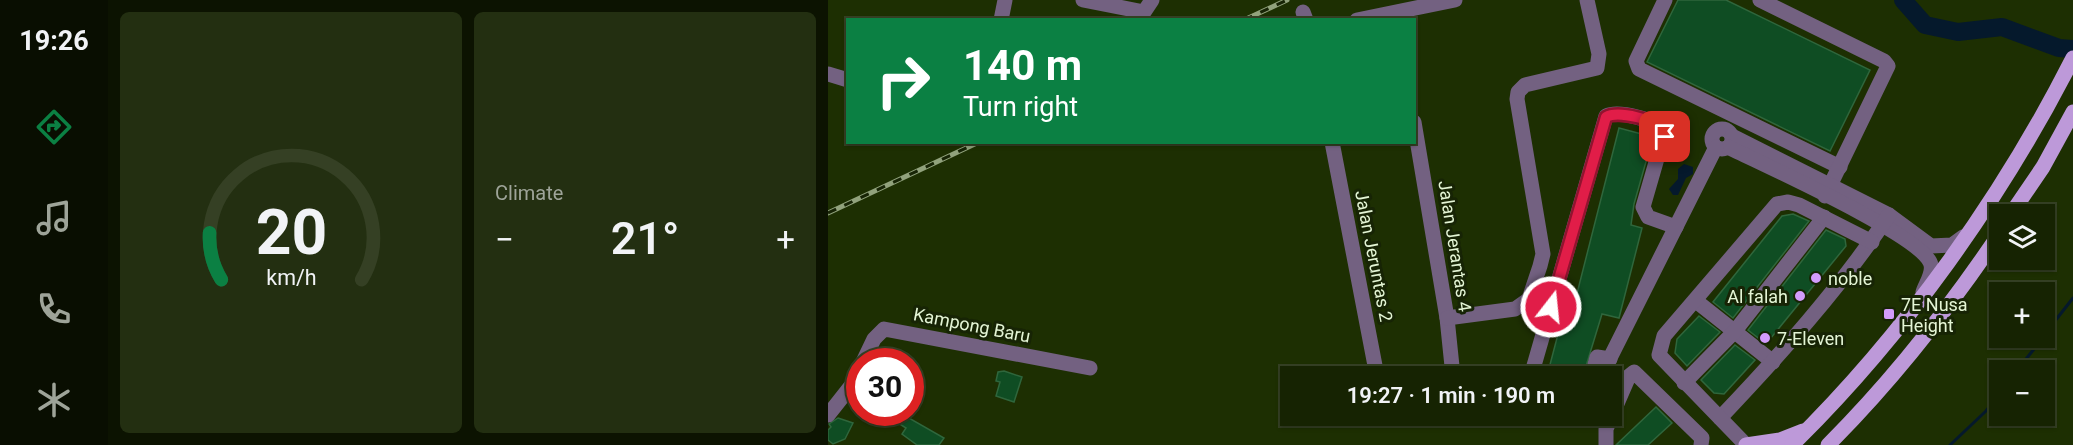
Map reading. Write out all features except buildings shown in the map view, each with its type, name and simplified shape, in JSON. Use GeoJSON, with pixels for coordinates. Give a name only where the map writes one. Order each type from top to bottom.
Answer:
{"type":"FeatureCollection","features":[{"type":"Feature","properties":{"kind":"main road"},"geometry":{"type":"LineString","coordinates":[[1792,445],[1852,385],[1920,300],[2028,138],[2073,59]]}},
{"type":"Feature","properties":{"kind":"main road"},"geometry":{"type":"LineString","coordinates":[[2018,204],[2043,167],[2073,112]]}},
{"type":"Feature","properties":{"kind":"main road"},"geometry":{"type":"LineString","coordinates":[[1828,445],[1870,403],[1944,315],[1989,249]]}},
{"type":"Feature","properties":{"kind":"main road"},"geometry":{"type":"LineString","coordinates":[[1746,445],[1780,440],[1808,429]]}},
{"type":"Feature","properties":{"kind":"street"},"geometry":{"type":"LineString","coordinates":[[1001,18],[1005,0]]}},
{"type":"Feature","properties":{"kind":"street"},"geometry":{"type":"LineString","coordinates":[[1083,0],[1144,12],[1149,9],[1152,0]]}},
{"type":"Feature","properties":{"kind":"street"},"geometry":{"type":"LineString","coordinates":[[1365,18],[1455,0]]}},
{"type":"Feature","properties":{"kind":"street"},"geometry":{"type":"LineString","coordinates":[[1447,318],[1515,309],[1529,299],[1543,254],[1517,99],[1518,92],[1525,85],[1597,68],[1599,54],[1587,0]]}},
{"type":"Feature","properties":{"kind":"street"},"geometry":{"type":"LineString","coordinates":[[1665,0],[1636,61],[1639,69],[1839,167]]}},
{"type":"Feature","properties":{"kind":"street"},"geometry":{"type":"LineString","coordinates":[[1760,0],[1884,61],[1888,66],[1827,190]]}},
{"type":"Feature","properties":{"kind":"street"},"geometry":{"type":"LineString","coordinates":[[828,74],[846,79]]}},
{"type":"Feature","properties":{"kind":"street"},"geometry":{"type":"LineString","coordinates":[[1535,366],[1606,117],[1617,114],[1663,128],[1665,137],[1643,207],[1648,217],[1676,227]]}},
{"type":"Feature","properties":{"kind":"street","name":"Jalan Jerantas 4"},"geometry":{"type":"LineString","coordinates":[[1416,134],[1447,318],[1452,366]]}},
{"type":"Feature","properties":{"kind":"street"},"geometry":{"type":"LineString","coordinates":[[1606,366],[1676,227],[1725,143],[1827,190],[1931,246],[1952,245],[1964,237]]}},
{"type":"Feature","properties":{"kind":"street","name":"Jalan Jeruntas 2"},"geometry":{"type":"LineString","coordinates":[[1332,144],[1375,366]]}},
{"type":"Feature","properties":{"kind":"street"},"geometry":{"type":"LineString","coordinates":[[1746,445],[1684,383],[1659,354],[1664,336],[1777,204],[1788,202],[1824,217],[1872,242]]}},
{"type":"Feature","properties":{"kind":"street"},"geometry":{"type":"LineString","coordinates":[[1684,383],[1735,331],[1824,217]]}},
{"type":"Feature","properties":{"kind":"street"},"geometry":{"type":"LineString","coordinates":[[1606,445],[1606,429],[1629,376],[1634,372],[1697,435],[1715,414],[1773,362],[1872,242],[1886,220]]}},
{"type":"Feature","properties":{"kind":"street"},"geometry":{"type":"LineString","coordinates":[[1886,220],[1930,262],[1932,270],[1920,300]]}},
{"type":"Feature","properties":{"kind":"street"},"geometry":{"type":"LineString","coordinates":[[1696,301],[1773,362]]}},
{"type":"Feature","properties":{"kind":"street","name":"Kampong Baru"},"geometry":{"type":"LineString","coordinates":[[870,348],[874,339],[884,329],[1090,368]]}},
{"type":"Feature","properties":{"kind":"street"},"geometry":{"type":"LineString","coordinates":[[1595,366],[1597,357],[1610,359]]}},
{"type":"Feature","properties":{"kind":"street"},"geometry":{"type":"LineString","coordinates":[[828,415],[846,392]]}},
{"type":"Feature","properties":{"kind":"water"},"geometry":{"type":"Polygon","coordinates":[[[1684,164],[1693,167],[1693,174],[1686,178],[1678,195],[1673,195],[1669,189],[1678,179],[1678,169],[1684,164]]]}},
{"type":"Feature","properties":{"kind":"waterway"},"geometry":{"type":"LineString","coordinates":[[1903,0],[1925,25],[1958,32],[2002,27],[2059,48],[2073,49]]}},
{"type":"Feature","properties":{"kind":"waterway"},"geometry":{"type":"LineString","coordinates":[[2055,321],[2073,298]]}},
{"type":"Feature","properties":{"kind":"waterway"},"geometry":{"type":"LineString","coordinates":[[2025,360],[2035,348]]}},
{"type":"Feature","properties":{"kind":"waterway"},"geometry":{"type":"LineString","coordinates":[[1950,445],[1989,407]]}},
{"type":"Feature","properties":{"kind":"railway"},"geometry":{"type":"LineString","coordinates":[[1248,18],[1287,0]]}},
{"type":"Feature","properties":{"kind":"railway"},"geometry":{"type":"LineString","coordinates":[[828,213],[975,144]]}},
{"type":"Feature","properties":{"kind":"place","name":"noble"},"geometry":{"type":"Point","coordinates":[1816,278]}},
{"type":"Feature","properties":{"kind":"place","name":"Al falah"},"geometry":{"type":"Point","coordinates":[1800,296]}},
{"type":"Feature","properties":{"kind":"place","name":"7E Nusa Height"},"geometry":{"type":"Point","coordinates":[1889,314]}},
{"type":"Feature","properties":{"kind":"place","name":"7-Eleven"},"geometry":{"type":"Point","coordinates":[1765,338]}},
{"type":"Feature","properties":{"kind":"route"},"geometry":{"type":"LineString","coordinates":[[1551,307],[1606,117],[1617,114],[1658,125],[1665,131],[1665,137]]}}]}
